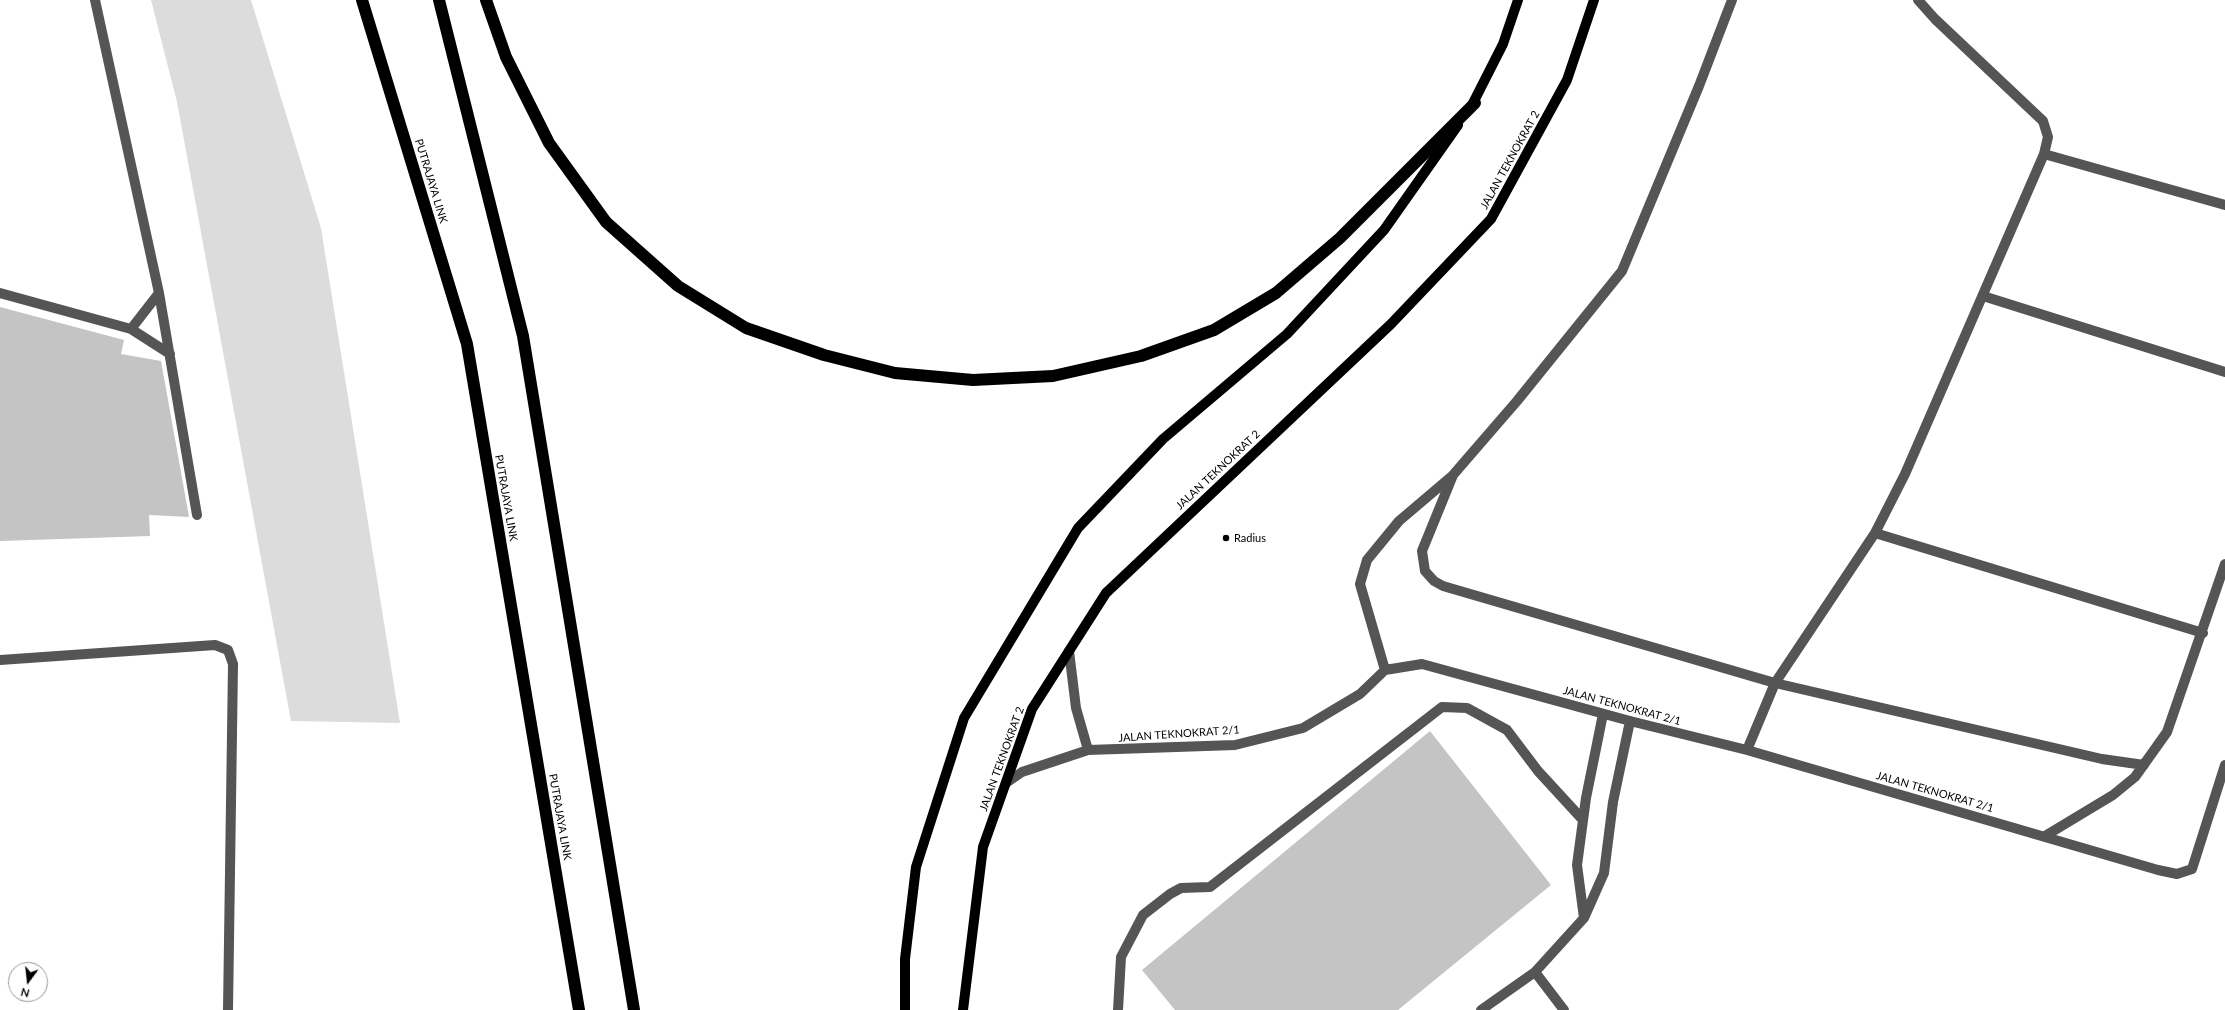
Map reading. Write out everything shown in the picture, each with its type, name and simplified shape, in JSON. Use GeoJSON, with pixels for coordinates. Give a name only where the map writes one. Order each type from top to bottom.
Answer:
{"type":"FeatureCollection","features":[{"type":"Feature","properties":{"kind":"highway","name":"PUTRAJAYA LINK"},"geometry":{"type":"LineString","coordinates":[[362,0],[467,344],[579,1010]]}},
{"type":"Feature","properties":{"kind":"highway"},"geometry":{"type":"LineString","coordinates":[[439,0],[523,336],[634,1010]]}},
{"type":"Feature","properties":{"kind":"highway"},"geometry":{"type":"LineString","coordinates":[[486,0],[506,57],[549,143],[606,222],[678,286],[746,328],[824,355],[895,373],[973,380],[1054,376],[1141,356],[1214,330],[1276,293],[1340,238],[1475,103]]}},
{"type":"Feature","properties":{"kind":"main road"},"geometry":{"type":"LineString","coordinates":[[905,1010],[905,959],[916,867],[964,718],[1078,528],[1163,439],[1287,334],[1384,230],[1475,103],[1503,44],[1518,0]]}},
{"type":"Feature","properties":{"kind":"main road","name":"JALAN TEKNOKRAT 2"},"geometry":{"type":"LineString","coordinates":[[963,1010],[983,847],[1032,708],[1106,592],[1391,324],[1491,219],[1567,80],[1594,0]]}},
{"type":"Feature","properties":{"kind":"street"},"geometry":{"type":"LineString","coordinates":[[95,0],[159,293],[197,515]]}},
{"type":"Feature","properties":{"kind":"street"},"geometry":{"type":"LineString","coordinates":[[1385,670],[1360,584],[1367,560],[1399,521],[1453,475],[1517,401],[1622,271],[1699,86],[1732,0]]}},
{"type":"Feature","properties":{"kind":"street"},"geometry":{"type":"LineString","coordinates":[[1747,750],[1775,683],[1875,533],[1906,474],[2044,154],[2048,137],[2043,121],[1935,19],[1918,0]]}},
{"type":"Feature","properties":{"kind":"street"},"geometry":{"type":"LineString","coordinates":[[2044,154],[2225,205]]}},
{"type":"Feature","properties":{"kind":"street"},"geometry":{"type":"LineString","coordinates":[[0,293],[131,329],[170,354]]}},
{"type":"Feature","properties":{"kind":"street"},"geometry":{"type":"LineString","coordinates":[[131,329],[159,293]]}},
{"type":"Feature","properties":{"kind":"street"},"geometry":{"type":"LineString","coordinates":[[1983,296],[2225,372]]}},
{"type":"Feature","properties":{"kind":"street"},"geometry":{"type":"LineString","coordinates":[[1453,475],[1422,551],[1425,571],[1434,581],[1443,586],[1775,683],[2102,760],[2144,765]]}},
{"type":"Feature","properties":{"kind":"street"},"geometry":{"type":"LineString","coordinates":[[1875,533],[2203,633]]}},
{"type":"Feature","properties":{"kind":"street"},"geometry":{"type":"LineString","coordinates":[[2045,836],[2113,795],[2135,777],[2167,732],[2203,633],[2225,564]]}},
{"type":"Feature","properties":{"kind":"street"},"geometry":{"type":"LineString","coordinates":[[0,660],[215,645],[228,650],[233,664],[228,1010]]}},
{"type":"Feature","properties":{"kind":"street"},"geometry":{"type":"LineString","coordinates":[[1069,651],[1076,708],[1088,750]]}},
{"type":"Feature","properties":{"kind":"street","name":"JALAN TEKNOKRAT 2/1"},"geometry":{"type":"LineString","coordinates":[[1006,783],[1022,772],[1088,750],[1235,745],[1303,728],[1360,694],[1385,670],[1422,664],[1603,714],[1747,750],[2158,870],[2177,874],[2192,868],[2225,765]]}},
{"type":"Feature","properties":{"kind":"street"},"geometry":{"type":"LineString","coordinates":[[1118,1010],[1121,957],[1143,915],[1170,894],[1181,888],[1210,887],[1442,707],[1467,708],[1507,730],[1538,771],[1583,820]]}},
{"type":"Feature","properties":{"kind":"street"},"geometry":{"type":"LineString","coordinates":[[1584,918],[1577,865],[1586,798],[1603,714]]}},
{"type":"Feature","properties":{"kind":"street"},"geometry":{"type":"LineString","coordinates":[[1481,1010],[1535,972],[1584,918],[1604,873],[1612,802],[1630,721]]}},
{"type":"Feature","properties":{"kind":"street"},"geometry":{"type":"LineString","coordinates":[[1535,972],[1564,1010]]}},
{"type":"Feature","properties":{"kind":"shaded area"},"geometry":{"type":"Polygon","coordinates":[[[151,0],[251,0],[321,228],[400,723],[291,721],[177,102],[151,0]]]}},
{"type":"Feature","properties":{"kind":"building"},"geometry":{"type":"Polygon","coordinates":[[[0,307],[124,340],[121,354],[161,361],[189,517],[149,515],[150,536],[0,541],[0,307]]]}},
{"type":"Feature","properties":{"kind":"building"},"geometry":{"type":"Polygon","coordinates":[[[1430,731],[1551,885],[1398,1010],[1175,1010],[1142,970],[1430,731]]]}},
{"type":"Feature","properties":{"kind":"place","name":"Radius"},"geometry":{"type":"Point","coordinates":[1226,538]}}]}
